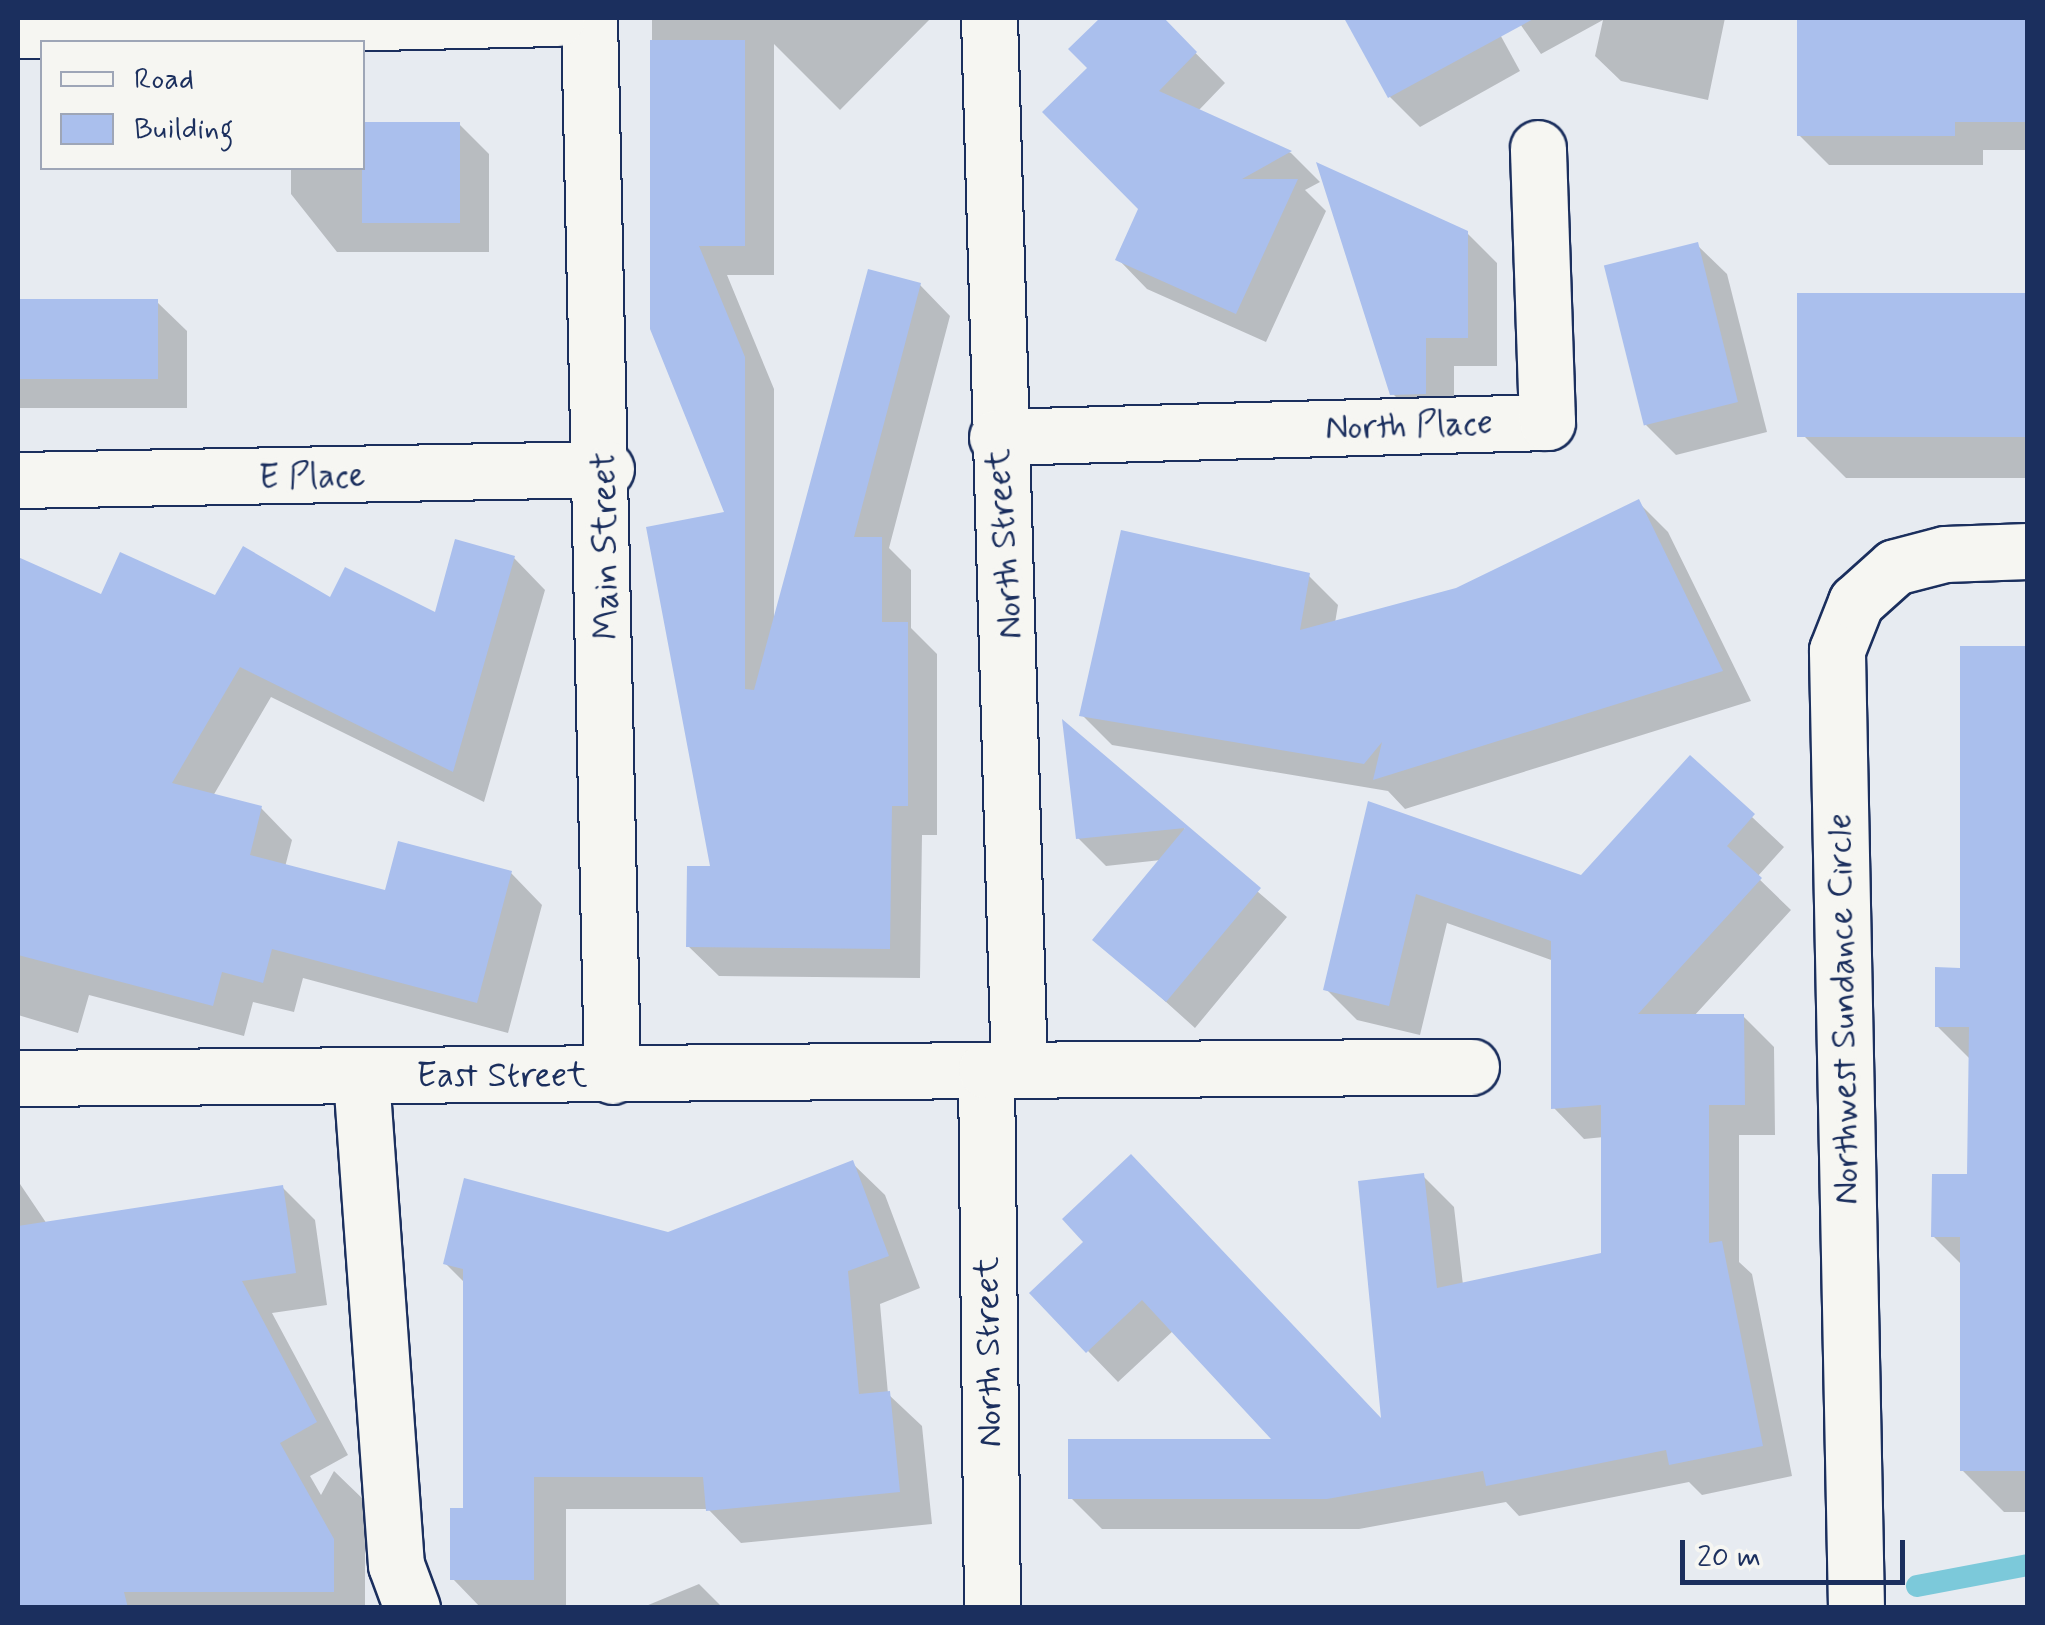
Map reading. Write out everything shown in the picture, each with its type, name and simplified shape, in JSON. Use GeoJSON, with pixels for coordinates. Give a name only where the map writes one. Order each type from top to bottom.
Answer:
{"type":"FeatureCollection","features":[{"type":"Feature","properties":{"kind":"street"},"geometry":{"type":"LineString","coordinates":[[18,30],[557,18]]}},
{"type":"Feature","properties":{"kind":"street","name":"Main Street"},"geometry":{"type":"LineString","coordinates":[[590,18],[606,469],[612,1076]]}},
{"type":"Feature","properties":{"kind":"street","name":"North Street"},"geometry":{"type":"LineString","coordinates":[[989,18],[997,437],[1012,594],[992,1608]]}},
{"type":"Feature","properties":{"kind":"street","name":"North Place"},"geometry":{"type":"LineString","coordinates":[[997,437],[1547,422],[1538,148]]}},
{"type":"Feature","properties":{"kind":"street","name":"E Place"},"geometry":{"type":"LineString","coordinates":[[18,480],[606,469]]}},
{"type":"Feature","properties":{"kind":"street","name":"Northwest Sundance Circle"},"geometry":{"type":"LineString","coordinates":[[1856,1608],[1837,650],[1856,602],[1894,567],[1945,554],[2028,551]]}},
{"type":"Feature","properties":{"kind":"street"},"geometry":{"type":"LineString","coordinates":[[1002,1070],[1471,1067]]}},
{"type":"Feature","properties":{"kind":"street","name":"East Street"},"geometry":{"type":"LineString","coordinates":[[18,1078],[1002,1070]]}},
{"type":"Feature","properties":{"kind":"street"},"geometry":{"type":"LineString","coordinates":[[361,1077],[396,1565],[412,1608]]}},
{"type":"Feature","properties":{"kind":"building"},"geometry":{"type":"Polygon","coordinates":[[[1100,18],[1164,18],[1197,52],[1159,91],[1292,151],[1242,179],[1298,179],[1236,314],[1115,260],[1138,209],[1042,112],[1087,68],[1068,49],[1100,18]]]}},
{"type":"Feature","properties":{"kind":"building"},"geometry":{"type":"Polygon","coordinates":[[[1344,18],[1535,18],[1388,98],[1344,18]]]}},
{"type":"Feature","properties":{"kind":"building"},"geometry":{"type":"Polygon","coordinates":[[[1797,18],[2028,18],[2028,122],[1955,122],[1955,136],[1797,136],[1797,18]]]}},
{"type":"Feature","properties":{"kind":"building"},"geometry":{"type":"Polygon","coordinates":[[[650,40],[745,40],[745,246],[699,246],[745,357],[745,689],[754,690],[868,269],[921,283],[854,537],[882,537],[882,622],[908,622],[908,806],[892,806],[890,949],[686,947],[687,866],[710,866],[646,527],[724,512],[650,329],[650,40]]]}},
{"type":"Feature","properties":{"kind":"building"},"geometry":{"type":"Polygon","coordinates":[[[365,122],[460,122],[460,223],[362,223],[365,122]]]}},
{"type":"Feature","properties":{"kind":"building"},"geometry":{"type":"Polygon","coordinates":[[[1316,162],[1468,231],[1468,338],[1426,338],[1426,394],[1390,395],[1316,162]]]}},
{"type":"Feature","properties":{"kind":"building"},"geometry":{"type":"Polygon","coordinates":[[[1698,242],[1738,402],[1644,426],[1604,265],[1698,242]]]}},
{"type":"Feature","properties":{"kind":"building"},"geometry":{"type":"Polygon","coordinates":[[[1797,293],[2028,293],[2028,437],[1797,437],[1797,293]]]}},
{"type":"Feature","properties":{"kind":"building"},"geometry":{"type":"Polygon","coordinates":[[[18,299],[158,299],[158,379],[18,379],[18,299]]]}},
{"type":"Feature","properties":{"kind":"building"},"geometry":{"type":"Polygon","coordinates":[[[1639,499],[1723,671],[1373,780],[1382,742],[1364,764],[1079,716],[1121,530],[1310,573],[1300,630],[1456,588],[1639,499]]]}},
{"type":"Feature","properties":{"kind":"building"},"geometry":{"type":"Polygon","coordinates":[[[455,539],[515,556],[453,772],[240,667],[172,783],[262,806],[250,855],[385,890],[398,841],[512,871],[477,1003],[272,949],[263,983],[222,972],[213,1006],[18,955],[18,557],[101,594],[120,552],[215,595],[243,546],[330,597],[345,567],[435,612],[455,539]]]}},
{"type":"Feature","properties":{"kind":"building"},"geometry":{"type":"Polygon","coordinates":[[[1960,646],[2028,646],[2028,1471],[1960,1471],[1960,1237],[1931,1237],[1932,1174],[1967,1174],[1969,1027],[1935,1027],[1935,967],[1960,968],[1960,646]]]}},
{"type":"Feature","properties":{"kind":"building"},"geometry":{"type":"Polygon","coordinates":[[[1062,719],[1261,888],[1166,1002],[1092,940],[1185,828],[1076,839],[1062,719]]]}},
{"type":"Feature","properties":{"kind":"building"},"geometry":{"type":"Polygon","coordinates":[[[1690,755],[1755,814],[1727,846],[1762,878],[1638,1014],[1744,1014],[1745,1105],[1709,1105],[1709,1243],[1722,1241],[1763,1446],[1669,1465],[1666,1450],[1486,1486],[1483,1471],[1327,1499],[1068,1499],[1068,1439],[1271,1439],[1142,1300],[1086,1353],[1029,1293],[1083,1242],[1062,1219],[1131,1154],[1381,1418],[1358,1181],[1424,1173],[1437,1288],[1601,1253],[1601,1105],[1551,1109],[1551,941],[1416,894],[1389,1006],[1323,990],[1368,801],[1581,875],[1690,755]]]}},
{"type":"Feature","properties":{"kind":"building"},"geometry":{"type":"Polygon","coordinates":[[[853,1160],[889,1256],[848,1271],[859,1394],[890,1391],[900,1492],[706,1511],[703,1477],[534,1477],[534,1580],[450,1580],[450,1508],[463,1508],[463,1269],[443,1264],[464,1178],[668,1232],[853,1160]]]}},
{"type":"Feature","properties":{"kind":"building"},"geometry":{"type":"Polygon","coordinates":[[[283,1185],[296,1273],[242,1281],[317,1422],[280,1443],[334,1539],[334,1592],[124,1592],[128,1608],[18,1608],[18,1226],[283,1185]]]}},
{"type":"Feature","properties":{"kind":"waterway"},"geometry":{"type":"LineString","coordinates":[[1917,1586],[2028,1565]]}}]}
